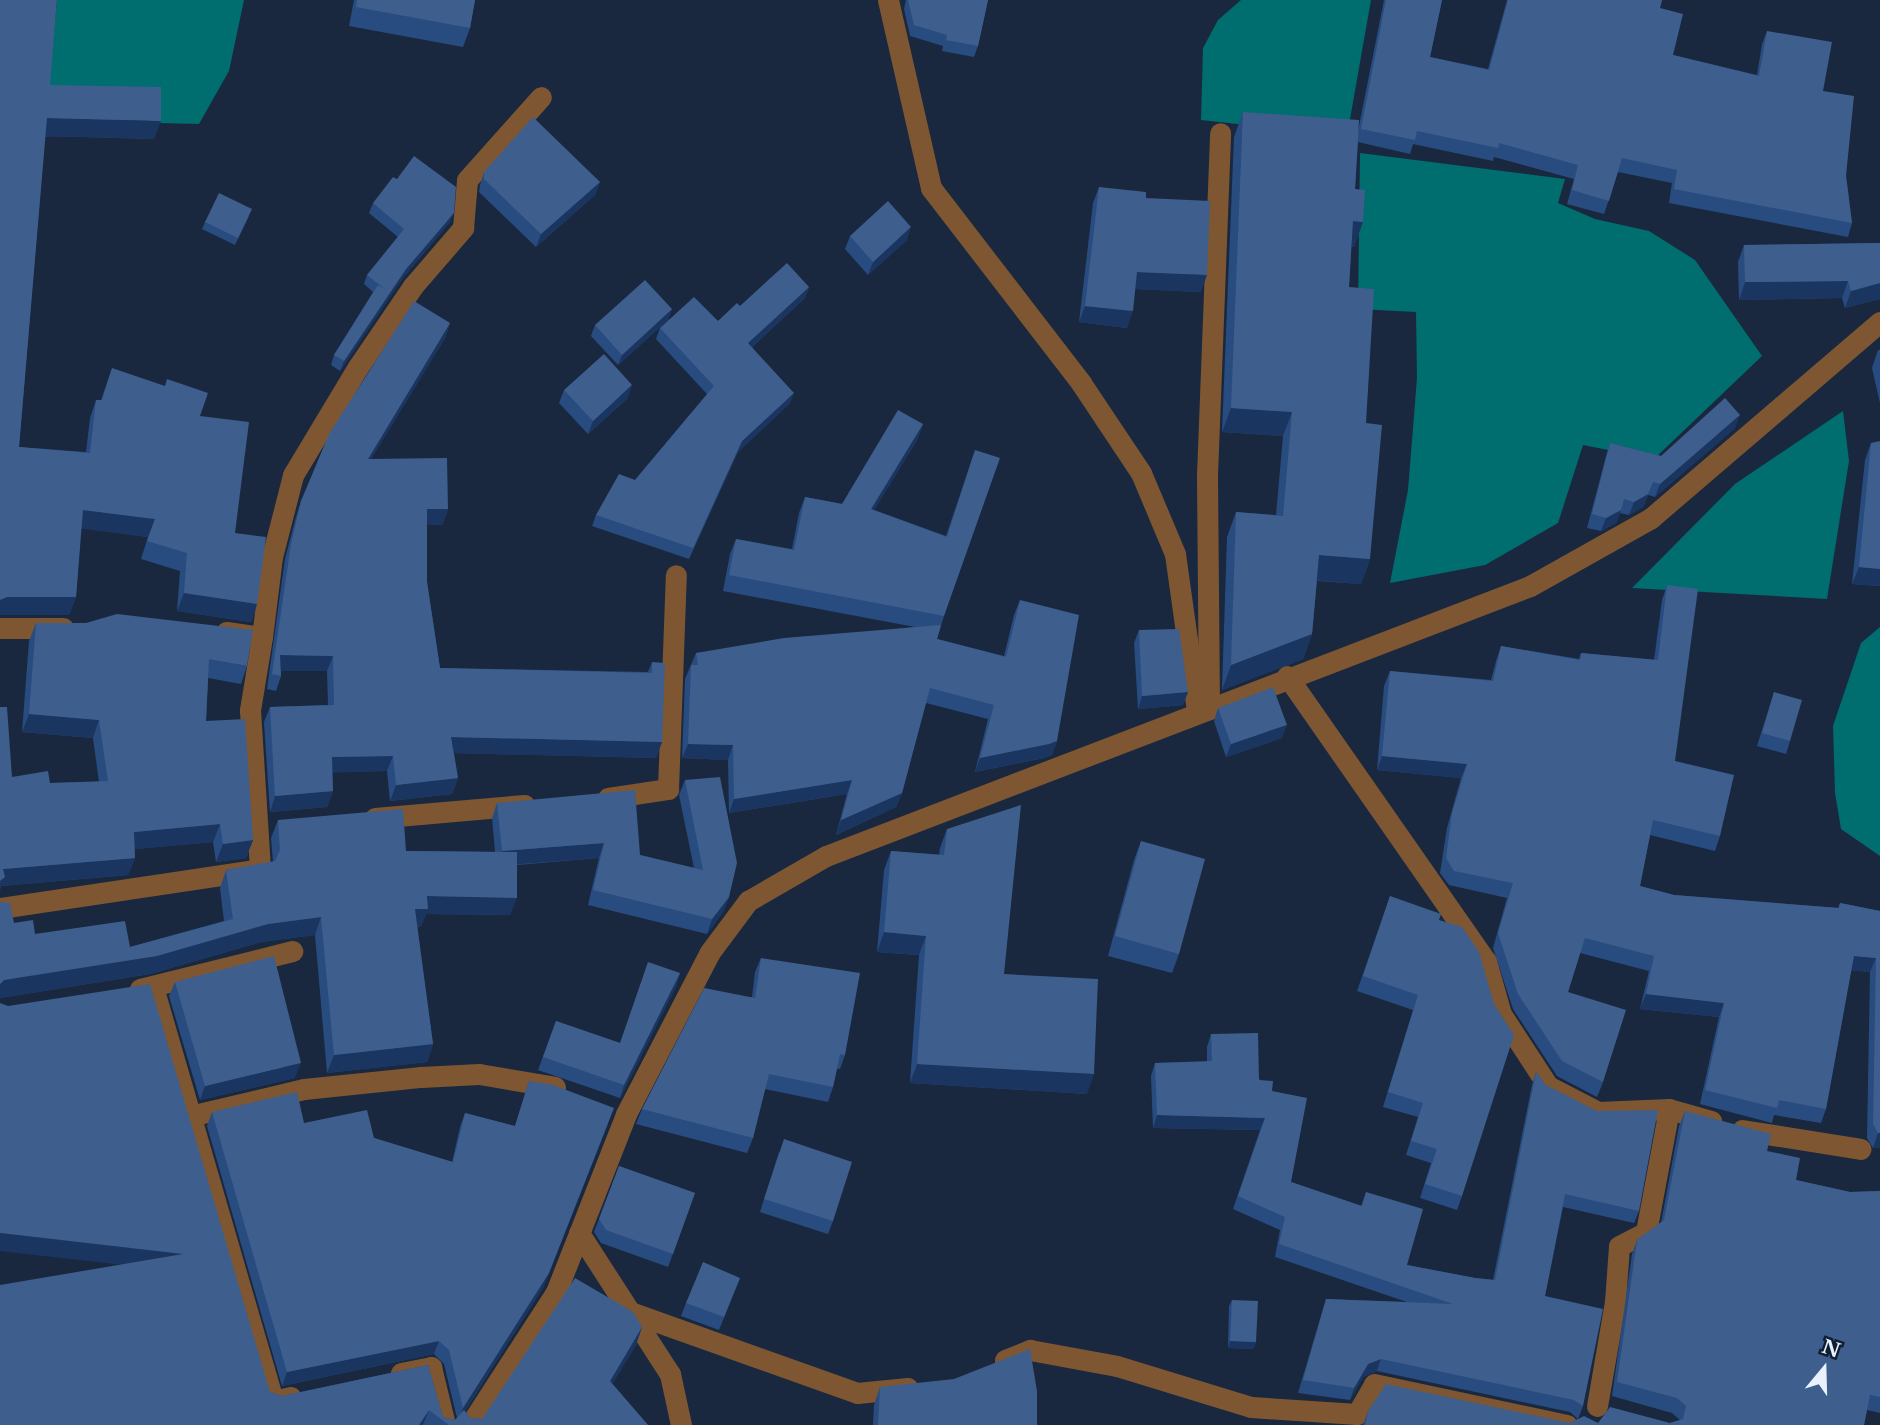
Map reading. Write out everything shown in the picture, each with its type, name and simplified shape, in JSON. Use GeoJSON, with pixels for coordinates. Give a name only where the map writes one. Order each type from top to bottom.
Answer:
{"type":"FeatureCollection","features":[{"type":"Feature","properties":{"kind":"street"},"geometry":{"type":"LineString","coordinates":[[888,0],[932,188],[1081,383],[1141,473],[1175,554],[1203,709]]}},
{"type":"Feature","properties":{"kind":"street"},"geometry":{"type":"LineString","coordinates":[[0,908],[260,869],[250,710],[272,557],[293,475],[358,367],[414,286],[463,228],[467,180],[541,97]]}},
{"type":"Feature","properties":{"kind":"street"},"geometry":{"type":"LineString","coordinates":[[1203,709],[1207,475],[1220,133]]}},
{"type":"Feature","properties":{"kind":"street"},"geometry":{"type":"LineString","coordinates":[[470,1425],[556,1292],[626,1114],[710,952],[748,901],[826,856],[1203,709],[1530,586],[1651,518],[1880,322]]}},
{"type":"Feature","properties":{"kind":"street"},"geometry":{"type":"LineString","coordinates":[[586,800],[668,789],[676,575]]}},
{"type":"Feature","properties":{"kind":"street"},"geometry":{"type":"LineString","coordinates":[[0,628],[79,628]]}},
{"type":"Feature","properties":{"kind":"street"},"geometry":{"type":"LineString","coordinates":[[210,629],[262,637]]}},
{"type":"Feature","properties":{"kind":"street"},"geometry":{"type":"LineString","coordinates":[[1287,677],[1486,961],[1500,1014],[1548,1086],[1598,1112],[1669,1109],[1758,1134],[1860,1149]]}},
{"type":"Feature","properties":{"kind":"street"},"geometry":{"type":"LineString","coordinates":[[347,820],[546,803]]}},
{"type":"Feature","properties":{"kind":"street"},"geometry":{"type":"LineString","coordinates":[[257,826],[283,824]]}},
{"type":"Feature","properties":{"kind":"street"},"geometry":{"type":"LineString","coordinates":[[115,993],[153,987],[292,951]]}},
{"type":"Feature","properties":{"kind":"street"},"geometry":{"type":"LineString","coordinates":[[153,987],[273,1401],[312,1392]]}},
{"type":"Feature","properties":{"kind":"street"},"geometry":{"type":"LineString","coordinates":[[190,1116],[304,1089],[479,1074],[552,1086],[576,1095]]}},
{"type":"Feature","properties":{"kind":"street"},"geometry":{"type":"LineString","coordinates":[[601,1105],[626,1114]]}},
{"type":"Feature","properties":{"kind":"street"},"geometry":{"type":"LineString","coordinates":[[1622,1413],[1593,1416],[1615,1302],[1619,1246],[1646,1232],[1669,1109]]}},
{"type":"Feature","properties":{"kind":"street"},"geometry":{"type":"LineString","coordinates":[[579,1233],[670,1374],[681,1425]]}},
{"type":"Feature","properties":{"kind":"street"},"geometry":{"type":"LineString","coordinates":[[630,1312],[857,1393],[931,1386]]}},
{"type":"Feature","properties":{"kind":"street"},"geometry":{"type":"LineString","coordinates":[[980,1370],[1030,1350],[1116,1366],[1251,1407],[1357,1414],[1374,1384],[1490,1405],[1567,1425]]}},
{"type":"Feature","properties":{"kind":"street"},"geometry":{"type":"LineString","coordinates":[[378,1378],[431,1367],[445,1425]]}},
{"type":"Feature","properties":{"kind":"shaded area"},"geometry":{"type":"Polygon","coordinates":[[[57,0],[244,0],[229,71],[199,124],[160,123],[48,96],[57,0]]]}},
{"type":"Feature","properties":{"kind":"shaded area"},"geometry":{"type":"Polygon","coordinates":[[[1241,0],[1371,0],[1347,136],[1201,120],[1203,48],[1218,20],[1241,0]]]}},
{"type":"Feature","properties":{"kind":"shaded area"},"geometry":{"type":"Polygon","coordinates":[[[1360,153],[1565,179],[1558,203],[1595,219],[1649,231],[1695,260],[1762,356],[1654,459],[1583,445],[1558,523],[1485,565],[1390,583],[1408,490],[1417,378],[1416,312],[1358,309],[1360,153]]]}},
{"type":"Feature","properties":{"kind":"shaded area"},"geometry":{"type":"Polygon","coordinates":[[[1843,411],[1849,461],[1827,599],[1632,588],[1735,484],[1843,411]]]}},
{"type":"Feature","properties":{"kind":"shaded area"},"geometry":{"type":"Polygon","coordinates":[[[1880,627],[1880,856],[1841,829],[1835,793],[1833,726],[1861,643],[1880,627]]]}},
{"type":"Feature","properties":{"kind":"building"},"geometry":{"type":"Polygon","coordinates":[[[0,0],[57,0],[50,85],[161,87],[161,121],[47,118],[19,447],[90,453],[96,400],[102,400],[112,368],[165,386],[167,379],[208,393],[200,416],[249,422],[235,533],[266,537],[257,604],[184,593],[187,553],[147,541],[155,519],[83,510],[76,597],[7,597],[0,600],[0,0]]]}},
{"type":"Feature","properties":{"kind":"building"},"geometry":{"type":"Polygon","coordinates":[[[357,0],[475,0],[470,28],[356,7],[357,0]]]}},
{"type":"Feature","properties":{"kind":"building"},"geometry":{"type":"Polygon","coordinates":[[[908,0],[988,0],[978,46],[946,40],[947,35],[914,25],[908,0]]]}},
{"type":"Feature","properties":{"kind":"building"},"geometry":{"type":"Polygon","coordinates":[[[1386,0],[1442,0],[1430,57],[1489,70],[1508,0],[1662,0],[1660,8],[1683,14],[1673,55],[1759,76],[1767,31],[1832,42],[1823,91],[1854,96],[1846,176],[1852,223],[1674,189],[1677,170],[1622,158],[1609,201],[1572,190],[1578,165],[1499,143],[1498,148],[1417,131],[1415,140],[1361,129],[1386,0]]]}},
{"type":"Feature","properties":{"kind":"building"},"geometry":{"type":"Polygon","coordinates":[[[1243,112],[1359,120],[1355,189],[1365,190],[1363,222],[1353,221],[1349,287],[1374,289],[1366,423],[1382,425],[1370,559],[1319,555],[1312,634],[1231,665],[1236,512],[1283,516],[1292,412],[1231,408],[1243,112]]]}},
{"type":"Feature","properties":{"kind":"building"},"geometry":{"type":"Polygon","coordinates":[[[533,117],[600,182],[541,234],[484,179],[484,172],[533,117]]]}},
{"type":"Feature","properties":{"kind":"building"},"geometry":{"type":"Polygon","coordinates":[[[414,156],[456,187],[454,213],[406,269],[344,361],[334,355],[378,285],[386,290],[367,275],[404,229],[373,203],[393,177],[397,179],[414,156]]]}},
{"type":"Feature","properties":{"kind":"building"},"geometry":{"type":"Polygon","coordinates":[[[1099,187],[1146,192],[1146,198],[1210,201],[1207,275],[1137,272],[1133,311],[1085,306],[1099,187]]]}},
{"type":"Feature","properties":{"kind":"building"},"geometry":{"type":"Polygon","coordinates":[[[219,193],[252,209],[238,238],[205,222],[219,193]]]}},
{"type":"Feature","properties":{"kind":"building"},"geometry":{"type":"Polygon","coordinates":[[[888,201],[911,227],[873,262],[850,236],[888,201]]]}},
{"type":"Feature","properties":{"kind":"building"},"geometry":{"type":"Polygon","coordinates":[[[1880,243],[1880,283],[1851,291],[1848,281],[1745,282],[1744,245],[1880,243]]]}},
{"type":"Feature","properties":{"kind":"building"},"geometry":{"type":"Polygon","coordinates":[[[787,263],[809,287],[748,343],[794,393],[742,441],[693,548],[596,515],[619,474],[635,480],[714,386],[660,328],[694,297],[718,321],[737,303],[740,306],[787,263]]]}},
{"type":"Feature","properties":{"kind":"building"},"geometry":{"type":"Polygon","coordinates":[[[645,280],[672,309],[622,355],[595,325],[645,280]]]}},
{"type":"Feature","properties":{"kind":"building"},"geometry":{"type":"Polygon","coordinates":[[[414,301],[450,323],[368,459],[447,458],[448,509],[427,509],[427,582],[440,668],[652,673],[652,662],[665,663],[662,742],[451,737],[458,778],[396,785],[393,756],[332,757],[333,791],[275,796],[270,707],[334,705],[333,656],[280,655],[281,676],[272,674],[291,544],[301,501],[329,434],[414,301]]]}},
{"type":"Feature","properties":{"kind":"building"},"geometry":{"type":"Polygon","coordinates":[[[604,354],[632,385],[593,421],[564,390],[604,354]]]}},
{"type":"Feature","properties":{"kind":"building"},"geometry":{"type":"Polygon","coordinates":[[[1725,398],[1740,415],[1660,484],[1653,482],[1648,494],[1634,502],[1624,499],[1621,510],[1606,518],[1592,514],[1610,443],[1661,456],[1725,398]]]}},
{"type":"Feature","properties":{"kind":"building"},"geometry":{"type":"Polygon","coordinates":[[[898,410],[923,424],[871,509],[947,537],[975,450],[1000,458],[944,616],[729,575],[736,539],[794,550],[805,497],[842,504],[898,410]]]}},
{"type":"Feature","properties":{"kind":"building"},"geometry":{"type":"Polygon","coordinates":[[[1880,441],[1880,569],[1859,567],[1871,443],[1880,441]]]}},
{"type":"Feature","properties":{"kind":"building"},"geometry":{"type":"Polygon","coordinates":[[[1667,585],[1698,589],[1675,761],[1734,775],[1720,836],[1653,820],[1640,886],[1674,895],[1839,908],[1840,903],[1880,911],[1880,1133],[1873,1124],[1876,958],[1854,956],[1826,1109],[1779,1100],[1777,1108],[1705,1090],[1724,1003],[1646,994],[1654,956],[1585,938],[1568,992],[1626,1010],[1603,1082],[1562,1061],[1518,994],[1498,933],[1513,883],[1454,871],[1446,858],[1452,813],[1467,764],[1382,756],[1390,671],[1493,681],[1501,646],[1580,660],[1581,653],[1658,660],[1667,585]]]}},
{"type":"Feature","properties":{"kind":"building"},"geometry":{"type":"Polygon","coordinates":[[[1020,600],[1079,615],[1057,741],[980,758],[994,705],[930,688],[902,793],[841,820],[852,780],[734,799],[733,745],[688,744],[691,665],[698,665],[696,653],[784,638],[941,625],[937,639],[1006,657],[1020,600]]]}},
{"type":"Feature","properties":{"kind":"building"},"geometry":{"type":"Polygon","coordinates":[[[117,614],[253,630],[247,666],[209,659],[206,721],[245,719],[253,840],[223,844],[220,824],[134,832],[135,858],[3,869],[5,877],[0,881],[0,707],[7,707],[12,777],[48,771],[50,783],[108,781],[99,720],[29,714],[36,623],[86,623],[117,614]]]}},
{"type":"Feature","properties":{"kind":"building"},"geometry":{"type":"Polygon","coordinates":[[[1179,629],[1188,692],[1142,696],[1139,630],[1179,629]]]}},
{"type":"Feature","properties":{"kind":"building"},"geometry":{"type":"Polygon","coordinates":[[[1273,687],[1287,725],[1231,744],[1218,708],[1273,687]]]}},
{"type":"Feature","properties":{"kind":"building"},"geometry":{"type":"Polygon","coordinates":[[[1774,692],[1802,700],[1790,741],[1762,733],[1774,692]]]}},
{"type":"Feature","properties":{"kind":"building"},"geometry":{"type":"Polygon","coordinates":[[[720,777],[737,863],[729,897],[712,919],[593,890],[604,843],[502,851],[497,803],[635,790],[640,855],[703,870],[685,780],[720,777]]]}},
{"type":"Feature","properties":{"kind":"building"},"geometry":{"type":"Polygon","coordinates":[[[1021,805],[1004,974],[1098,979],[1094,1074],[917,1064],[926,936],[884,932],[891,851],[944,855],[947,829],[1021,805]]]}},
{"type":"Feature","properties":{"kind":"building"},"geometry":{"type":"Polygon","coordinates":[[[403,809],[406,851],[517,852],[517,898],[427,896],[428,909],[415,909],[433,1044],[334,1055],[321,917],[268,924],[157,956],[4,980],[0,984],[0,901],[10,903],[14,923],[33,920],[35,934],[125,921],[130,947],[233,919],[226,870],[275,861],[280,850],[278,820],[403,809]]]}},
{"type":"Feature","properties":{"kind":"building"},"geometry":{"type":"Polygon","coordinates":[[[1141,841],[1205,859],[1179,954],[1115,936],[1141,841]]]}},
{"type":"Feature","properties":{"kind":"building"},"geometry":{"type":"Polygon","coordinates":[[[1390,896],[1441,914],[1439,920],[1462,927],[1479,952],[1494,1004],[1514,1035],[1462,1196],[1425,1184],[1437,1149],[1411,1141],[1423,1103],[1388,1092],[1418,995],[1363,976],[1390,896]]]}},
{"type":"Feature","properties":{"kind":"building"},"geometry":{"type":"Polygon","coordinates":[[[274,956],[301,1063],[205,1086],[175,982],[274,956]]]}},
{"type":"Feature","properties":{"kind":"building"},"geometry":{"type":"Polygon","coordinates":[[[761,958],[860,973],[845,1055],[840,1054],[833,1087],[769,1074],[753,1138],[642,1109],[704,988],[755,998],[761,958]]]}},
{"type":"Feature","properties":{"kind":"building"},"geometry":{"type":"Polygon","coordinates":[[[648,962],[680,973],[624,1085],[543,1057],[556,1021],[620,1043],[648,962]]]}},
{"type":"Feature","properties":{"kind":"building"},"geometry":{"type":"Polygon","coordinates":[[[150,984],[270,1392],[282,1396],[428,1365],[443,1417],[455,1420],[464,1410],[470,1418],[482,1419],[575,1278],[633,1312],[642,1327],[610,1381],[648,1425],[449,1425],[429,1410],[419,1425],[0,1425],[0,1285],[183,1254],[0,1233],[0,1003],[8,1006],[150,984]]]}},
{"type":"Feature","properties":{"kind":"building"},"geometry":{"type":"Polygon","coordinates":[[[1258,1033],[1259,1080],[1273,1081],[1272,1091],[1307,1098],[1291,1182],[1362,1206],[1366,1192],[1423,1209],[1407,1265],[1495,1280],[1536,1072],[1546,1085],[1597,1111],[1658,1110],[1639,1211],[1565,1194],[1545,1296],[1603,1309],[1583,1406],[1574,1400],[1381,1359],[1368,1364],[1354,1388],[1303,1380],[1326,1299],[1453,1304],[1279,1244],[1285,1217],[1238,1196],[1265,1118],[1157,1115],[1155,1063],[1212,1061],[1211,1034],[1258,1033]]]}},
{"type":"Feature","properties":{"kind":"building"},"geometry":{"type":"Polygon","coordinates":[[[529,1081],[553,1085],[614,1108],[549,1273],[463,1408],[449,1350],[439,1341],[287,1372],[212,1112],[297,1092],[304,1123],[367,1110],[374,1138],[453,1162],[465,1113],[515,1126],[529,1081]]]}},
{"type":"Feature","properties":{"kind":"building"},"geometry":{"type":"Polygon","coordinates":[[[1685,1111],[1771,1134],[1767,1151],[1800,1158],[1796,1180],[1850,1192],[1880,1191],[1880,1397],[1870,1395],[1864,1425],[1365,1425],[1368,1411],[1386,1384],[1570,1423],[1584,1416],[1598,1423],[1610,1407],[1670,1423],[1683,1419],[1686,1406],[1677,1398],[1617,1382],[1637,1240],[1664,1220],[1685,1111]]]}},
{"type":"Feature","properties":{"kind":"building"},"geometry":{"type":"Polygon","coordinates":[[[784,1139],[852,1162],[833,1221],[764,1199],[784,1139]]]}},
{"type":"Feature","properties":{"kind":"building"},"geometry":{"type":"Polygon","coordinates":[[[619,1166],[695,1193],[673,1254],[606,1230],[599,1219],[619,1166]]]}},
{"type":"Feature","properties":{"kind":"building"},"geometry":{"type":"Polygon","coordinates":[[[703,1262],[740,1278],[724,1317],[686,1303],[703,1262]]]}},
{"type":"Feature","properties":{"kind":"building"},"geometry":{"type":"Polygon","coordinates":[[[1232,1300],[1258,1301],[1256,1342],[1230,1341],[1232,1300]]]}},
{"type":"Feature","properties":{"kind":"building"},"geometry":{"type":"Polygon","coordinates":[[[1030,1349],[1037,1391],[1037,1425],[878,1425],[880,1387],[954,1379],[1030,1349]]]}}]}
